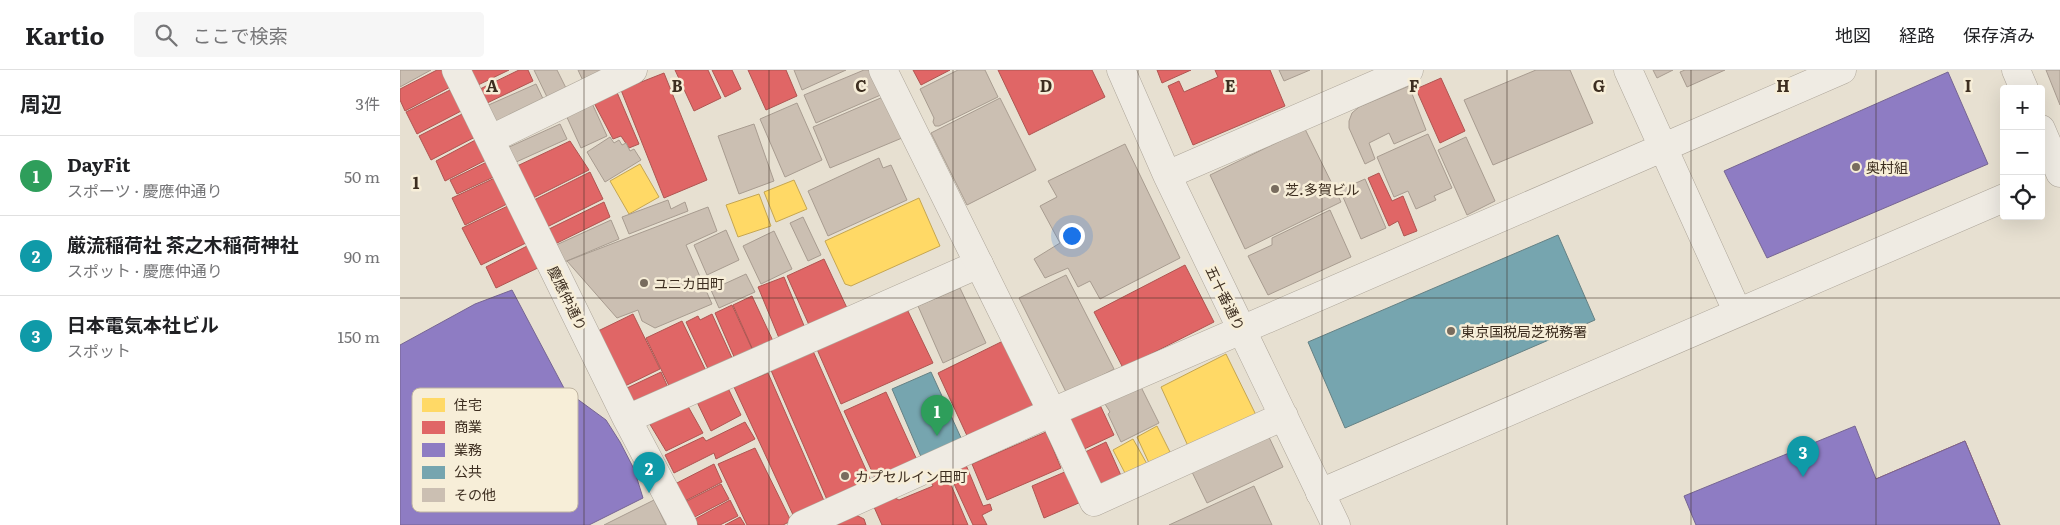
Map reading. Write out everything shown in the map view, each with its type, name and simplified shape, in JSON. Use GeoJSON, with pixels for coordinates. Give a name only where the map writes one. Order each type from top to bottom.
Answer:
{"type":"FeatureCollection","features":[{"type":"Feature","properties":{"kind":"street","name":"慶應仲通り"},"geometry":{"type":"LineString","coordinates":[[456,70],[627,420],[683,525]]}},
{"type":"Feature","properties":{"kind":"street"},"geometry":{"type":"LineString","coordinates":[[491,139],[633,70]]}},
{"type":"Feature","properties":{"kind":"street"},"geometry":{"type":"LineString","coordinates":[[883,70],[1052,412],[1094,502],[1284,416]]}},
{"type":"Feature","properties":{"kind":"street","name":"五十番通り"},"geometry":{"type":"LineString","coordinates":[[1121,70],[1167,175],[1336,525]]}},
{"type":"Feature","properties":{"kind":"street"},"geometry":{"type":"LineString","coordinates":[[1167,175],[1409,70]]}},
{"type":"Feature","properties":{"kind":"street"},"geometry":{"type":"LineString","coordinates":[[1628,70],[1737,312]]}},
{"type":"Feature","properties":{"kind":"street"},"geometry":{"type":"LineString","coordinates":[[802,525],[1241,329],[1842,70]]}},
{"type":"Feature","properties":{"kind":"street"},"geometry":{"type":"LineString","coordinates":[[2016,70],[2022,85]]}},
{"type":"Feature","properties":{"kind":"street"},"geometry":{"type":"LineString","coordinates":[[2041,130],[2060,173],[2045,180]]}},
{"type":"Feature","properties":{"kind":"street"},"geometry":{"type":"LineString","coordinates":[[1320,493],[2000,200]]}},
{"type":"Feature","properties":{"kind":"street"},"geometry":{"type":"LineString","coordinates":[[627,420],[979,264]]}},
{"type":"Feature","properties":{"kind":"building: 住宅"},"geometry":{"type":"Polygon","coordinates":[[[640,164],[659,197],[629,214],[610,181],[640,164]]]}},
{"type":"Feature","properties":{"kind":"building: 住宅"},"geometry":{"type":"Polygon","coordinates":[[[794,180],[807,209],[776,222],[764,192],[794,180]]]}},
{"type":"Feature","properties":{"kind":"building: 住宅"},"geometry":{"type":"Polygon","coordinates":[[[759,194],[771,226],[738,237],[726,205],[759,194]]]}},
{"type":"Feature","properties":{"kind":"building: 住宅"},"geometry":{"type":"Polygon","coordinates":[[[919,198],[940,246],[851,286],[845,284],[825,241],[919,198]]]}},
{"type":"Feature","properties":{"kind":"building: 住宅"},"geometry":{"type":"Polygon","coordinates":[[[1226,354],[1256,415],[1188,446],[1161,387],[1226,354]]]}},
{"type":"Feature","properties":{"kind":"building: 住宅"},"geometry":{"type":"Polygon","coordinates":[[[1157,426],[1170,452],[1149,463],[1137,437],[1157,426]]]}},
{"type":"Feature","properties":{"kind":"building: 住宅"},"geometry":{"type":"Polygon","coordinates":[[[1133,439],[1147,464],[1126,475],[1113,450],[1133,439]]]}},
{"type":"Feature","properties":{"kind":"building: 商業"},"geometry":{"type":"Polygon","coordinates":[[[437,70],[447,70],[454,85],[405,111],[400,100],[400,89],[437,70]]]}},
{"type":"Feature","properties":{"kind":"building: 商業"},"geometry":{"type":"Polygon","coordinates":[[[468,70],[509,70],[476,86],[468,70]]]}},
{"type":"Feature","properties":{"kind":"building: 商業"},"geometry":{"type":"Polygon","coordinates":[[[519,70],[528,70],[533,81],[485,104],[478,90],[519,70]]]}},
{"type":"Feature","properties":{"kind":"building: 商業"},"geometry":{"type":"Polygon","coordinates":[[[675,70],[708,70],[721,98],[694,111],[675,70]]]}},
{"type":"Feature","properties":{"kind":"building: 商業"},"geometry":{"type":"Polygon","coordinates":[[[712,70],[732,70],[741,89],[725,97],[712,70]]]}},
{"type":"Feature","properties":{"kind":"building: 商業"},"geometry":{"type":"Polygon","coordinates":[[[748,70],[786,70],[797,96],[766,110],[748,70]]]}},
{"type":"Feature","properties":{"kind":"building: 商業"},"geometry":{"type":"Polygon","coordinates":[[[913,70],[950,70],[921,85],[913,70]]]}},
{"type":"Feature","properties":{"kind":"building: 商業"},"geometry":{"type":"Polygon","coordinates":[[[998,70],[1092,70],[1105,97],[1029,135],[998,70]]]}},
{"type":"Feature","properties":{"kind":"building: 商業"},"geometry":{"type":"Polygon","coordinates":[[[1157,70],[1191,70],[1162,83],[1157,70]]]}},
{"type":"Feature","properties":{"kind":"building: 商業"},"geometry":{"type":"Polygon","coordinates":[[[1215,70],[1270,70],[1285,106],[1193,145],[1168,86],[1179,81],[1184,92],[1218,77],[1215,70]]]}},
{"type":"Feature","properties":{"kind":"building: 商業"},"geometry":{"type":"Polygon","coordinates":[[[664,73],[707,180],[664,198],[621,90],[664,73]]]}},
{"type":"Feature","properties":{"kind":"building: 商業"},"geometry":{"type":"Polygon","coordinates":[[[1441,78],[1465,131],[1440,143],[1416,89],[1441,78]]]}},
{"type":"Feature","properties":{"kind":"building: 商業"},"geometry":{"type":"Polygon","coordinates":[[[454,88],[465,109],[417,134],[406,112],[454,88]]]}},
{"type":"Feature","properties":{"kind":"building: 商業"},"geometry":{"type":"Polygon","coordinates":[[[616,90],[639,144],[629,148],[621,136],[613,139],[593,101],[616,90]]]}},
{"type":"Feature","properties":{"kind":"building: 商業"},"geometry":{"type":"Polygon","coordinates":[[[466,112],[479,135],[431,160],[419,136],[466,112]]]}},
{"type":"Feature","properties":{"kind":"building: 商業"},"geometry":{"type":"Polygon","coordinates":[[[481,137],[490,158],[445,181],[436,161],[481,137]]]}},
{"type":"Feature","properties":{"kind":"building: 商業"},"geometry":{"type":"Polygon","coordinates":[[[570,141],[589,170],[531,199],[515,167],[570,141]]]}},
{"type":"Feature","properties":{"kind":"building: 商業"},"geometry":{"type":"Polygon","coordinates":[[[491,160],[498,175],[457,194],[450,180],[491,160]]]}},
{"type":"Feature","properties":{"kind":"building: 商業"},"geometry":{"type":"Polygon","coordinates":[[[590,172],[603,199],[545,228],[532,201],[590,172]]]}},
{"type":"Feature","properties":{"kind":"building: 商業"},"geometry":{"type":"Polygon","coordinates":[[[1379,173],[1392,201],[1403,196],[1417,231],[1404,236],[1398,221],[1389,226],[1368,178],[1379,173]]]}},
{"type":"Feature","properties":{"kind":"building: 商業"},"geometry":{"type":"Polygon","coordinates":[[[499,176],[511,202],[465,225],[452,198],[499,176]]]}},
{"type":"Feature","properties":{"kind":"building: 商業"},"geometry":{"type":"Polygon","coordinates":[[[604,202],[610,217],[555,244],[549,229],[604,202]]]}},
{"type":"Feature","properties":{"kind":"building: 商業"},"geometry":{"type":"Polygon","coordinates":[[[512,204],[530,241],[481,265],[462,228],[512,204]]]}},
{"type":"Feature","properties":{"kind":"building: 商業"},"geometry":{"type":"Polygon","coordinates":[[[531,244],[542,266],[496,288],[486,267],[531,244]]]}},
{"type":"Feature","properties":{"kind":"building: 商業"},"geometry":{"type":"Polygon","coordinates":[[[824,259],[847,308],[809,325],[787,276],[824,259]]]}},
{"type":"Feature","properties":{"kind":"building: 商業"},"geometry":{"type":"Polygon","coordinates":[[[1185,265],[1214,322],[1123,368],[1094,312],[1185,265]]]}},
{"type":"Feature","properties":{"kind":"building: 商業"},"geometry":{"type":"Polygon","coordinates":[[[784,277],[805,328],[779,338],[758,287],[784,277]]]}},
{"type":"Feature","properties":{"kind":"building: 商業"},"geometry":{"type":"Polygon","coordinates":[[[752,296],[773,341],[753,350],[733,305],[752,296]]]}},
{"type":"Feature","properties":{"kind":"building: 商業"},"geometry":{"type":"Polygon","coordinates":[[[732,305],[753,351],[735,359],[715,313],[732,305]]]}},
{"type":"Feature","properties":{"kind":"building: 商業"},"geometry":{"type":"Polygon","coordinates":[[[906,307],[933,363],[841,404],[816,347],[906,307]]]}},
{"type":"Feature","properties":{"kind":"building: 商業"},"geometry":{"type":"Polygon","coordinates":[[[633,314],[660,369],[625,386],[598,331],[633,314]]]}},
{"type":"Feature","properties":{"kind":"building: 商業"},"geometry":{"type":"Polygon","coordinates":[[[712,314],[733,360],[709,371],[686,322],[698,316],[700,320],[712,314]]]}},
{"type":"Feature","properties":{"kind":"building: 商業"},"geometry":{"type":"Polygon","coordinates":[[[682,321],[707,373],[671,390],[646,338],[682,321]]]}},
{"type":"Feature","properties":{"kind":"building: 商業"},"geometry":{"type":"Polygon","coordinates":[[[1003,341],[1035,410],[969,440],[938,373],[1003,341]]]}},
{"type":"Feature","properties":{"kind":"building: 商業"},"geometry":{"type":"Polygon","coordinates":[[[813,351],[871,481],[828,502],[770,368],[813,351]]]}},
{"type":"Feature","properties":{"kind":"building: 商業"},"geometry":{"type":"Polygon","coordinates":[[[661,372],[670,392],[636,408],[627,388],[661,372]]]}},
{"type":"Feature","properties":{"kind":"building: 商業"},"geometry":{"type":"Polygon","coordinates":[[[768,373],[825,503],[794,517],[734,387],[768,373]]]}},
{"type":"Feature","properties":{"kind":"building: 商業"},"geometry":{"type":"Polygon","coordinates":[[[727,386],[741,415],[711,431],[697,402],[727,386]]]}},
{"type":"Feature","properties":{"kind":"building: 商業"},"geometry":{"type":"Polygon","coordinates":[[[886,392],[917,460],[875,478],[844,411],[886,392]]]}},
{"type":"Feature","properties":{"kind":"building: 商業"},"geometry":{"type":"Polygon","coordinates":[[[685,401],[703,433],[666,451],[648,421],[685,401]]]}},
{"type":"Feature","properties":{"kind":"building: 商業"},"geometry":{"type":"Polygon","coordinates":[[[1100,405],[1114,435],[1080,451],[1068,425],[1071,417],[1100,405]]]}},
{"type":"Feature","properties":{"kind":"building: 商業"},"geometry":{"type":"Polygon","coordinates":[[[745,422],[755,439],[716,459],[714,453],[674,473],[665,455],[703,437],[706,441],[745,422]]]}},
{"type":"Feature","properties":{"kind":"building: 商業"},"geometry":{"type":"Polygon","coordinates":[[[1046,432],[1061,468],[987,500],[972,464],[1046,432]]]}},
{"type":"Feature","properties":{"kind":"building: 商業"},"geometry":{"type":"Polygon","coordinates":[[[1965,441],[2000,525],[1904,525],[1883,476],[1965,441]]]}},
{"type":"Feature","properties":{"kind":"building: 商業"},"geometry":{"type":"Polygon","coordinates":[[[1106,442],[1123,480],[1098,487],[1081,454],[1106,442]]]}},
{"type":"Feature","properties":{"kind":"building: 商業"},"geometry":{"type":"Polygon","coordinates":[[[755,448],[791,521],[783,525],[747,525],[718,464],[755,448]]]}},
{"type":"Feature","properties":{"kind":"building: 商業"},"geometry":{"type":"Polygon","coordinates":[[[714,464],[722,482],[681,503],[673,485],[714,464]]]}},
{"type":"Feature","properties":{"kind":"building: 商業"},"geometry":{"type":"Polygon","coordinates":[[[966,465],[983,506],[990,504],[992,510],[982,515],[987,525],[973,525],[949,473],[966,465]]]}},
{"type":"Feature","properties":{"kind":"building: 商業"},"geometry":{"type":"Polygon","coordinates":[[[1067,471],[1081,502],[1044,518],[1032,486],[1067,471]]]}},
{"type":"Feature","properties":{"kind":"building: 商業"},"geometry":{"type":"Polygon","coordinates":[[[946,473],[968,525],[882,525],[874,507],[895,498],[899,500],[933,486],[930,480],[946,473]]]}},
{"type":"Feature","properties":{"kind":"building: 商業"},"geometry":{"type":"Polygon","coordinates":[[[1883,476],[1904,525],[1764,525],[1876,479],[1883,476]]]}},
{"type":"Feature","properties":{"kind":"building: 商業"},"geometry":{"type":"Polygon","coordinates":[[[721,484],[729,499],[689,520],[681,504],[721,484]]]}},
{"type":"Feature","properties":{"kind":"building: 商業"},"geometry":{"type":"Polygon","coordinates":[[[730,500],[738,516],[720,525],[698,525],[695,519],[730,500]]]}},
{"type":"Feature","properties":{"kind":"building: 商業"},"geometry":{"type":"Polygon","coordinates":[[[854,514],[864,519],[866,525],[836,525],[835,522],[854,514]]]}},
{"type":"Feature","properties":{"kind":"building: 商業"},"geometry":{"type":"Polygon","coordinates":[[[740,517],[745,525],[725,525],[740,517]]]}},
{"type":"Feature","properties":{"kind":"building: 業務","name":"奥村組"},"geometry":{"type":"Polygon","coordinates":[[[1948,72],[1988,164],[1767,258],[1724,171],[1948,72]]]}},
{"type":"Feature","properties":{"kind":"building: 業務"},"geometry":{"type":"Polygon","coordinates":[[[512,290],[564,388],[412,388],[412,512],[578,512],[578,400],[606,420],[634,469],[643,498],[589,525],[400,525],[400,345],[475,304],[512,290]]]}},
{"type":"Feature","properties":{"kind":"building: 業務"},"geometry":{"type":"Polygon","coordinates":[[[1855,426],[1876,479],[1965,441],[2000,525],[1696,525],[1684,496],[1855,426]]]}},
{"type":"Feature","properties":{"kind":"building: 公共","name":"東京国税局芝税務署"},"geometry":{"type":"Polygon","coordinates":[[[1558,235],[1595,320],[1345,428],[1308,342],[1558,235]]]}},
{"type":"Feature","properties":{"kind":"building: 公共"},"geometry":{"type":"Polygon","coordinates":[[[931,372],[962,440],[922,459],[892,389],[931,372]]]}},
{"type":"Feature","properties":{"kind":"building: その他"},"geometry":{"type":"Polygon","coordinates":[[[400,70],[431,70],[400,87],[400,70]]]}},
{"type":"Feature","properties":{"kind":"building: その他"},"geometry":{"type":"Polygon","coordinates":[[[534,70],[557,70],[567,90],[548,99],[534,70]]]}},
{"type":"Feature","properties":{"kind":"building: その他"},"geometry":{"type":"Polygon","coordinates":[[[578,70],[605,70],[584,83],[578,70]]]}},
{"type":"Feature","properties":{"kind":"building: その他"},"geometry":{"type":"Polygon","coordinates":[[[794,70],[846,70],[802,90],[794,70]]]}},
{"type":"Feature","properties":{"kind":"building: その他"},"geometry":{"type":"Polygon","coordinates":[[[864,70],[872,70],[883,94],[816,123],[804,95],[864,70]]]}},
{"type":"Feature","properties":{"kind":"building: その他"},"geometry":{"type":"Polygon","coordinates":[[[958,70],[985,70],[998,97],[939,126],[935,126],[934,118],[920,89],[958,70]]]}},
{"type":"Feature","properties":{"kind":"building: その他"},"geometry":{"type":"Polygon","coordinates":[[[1279,70],[1310,70],[1284,81],[1279,70]]]}},
{"type":"Feature","properties":{"kind":"building: その他"},"geometry":{"type":"Polygon","coordinates":[[[1536,70],[1570,70],[1593,123],[1493,165],[1464,100],[1536,70]]]}},
{"type":"Feature","properties":{"kind":"building: その他"},"geometry":{"type":"Polygon","coordinates":[[[1653,70],[1673,70],[1657,78],[1653,70]]]}},
{"type":"Feature","properties":{"kind":"building: その他"},"geometry":{"type":"Polygon","coordinates":[[[1685,70],[1725,70],[1687,87],[1680,72],[1685,70]]]}},
{"type":"Feature","properties":{"kind":"building: その他"},"geometry":{"type":"Polygon","coordinates":[[[2046,70],[2060,70],[2060,105],[2046,70]]]}},
{"type":"Feature","properties":{"kind":"building: その他"},"geometry":{"type":"Polygon","coordinates":[[[536,84],[545,103],[494,126],[484,107],[536,84]]]}},
{"type":"Feature","properties":{"kind":"building: その他"},"geometry":{"type":"Polygon","coordinates":[[[1409,86],[1426,130],[1394,144],[1389,133],[1369,143],[1375,159],[1365,164],[1349,128],[1352,113],[1359,107],[1409,86]]]}},
{"type":"Feature","properties":{"kind":"building: その他"},"geometry":{"type":"Polygon","coordinates":[[[883,97],[902,138],[830,168],[813,127],[883,97]]]}},
{"type":"Feature","properties":{"kind":"building: その他"},"geometry":{"type":"Polygon","coordinates":[[[1000,98],[1036,170],[967,205],[931,133],[1000,98]]]}},
{"type":"Feature","properties":{"kind":"building: その他"},"geometry":{"type":"Polygon","coordinates":[[[591,101],[607,136],[581,148],[565,113],[591,101]]]}},
{"type":"Feature","properties":{"kind":"building: その他"},"geometry":{"type":"Polygon","coordinates":[[[797,103],[822,160],[785,177],[760,119],[797,103]]]}},
{"type":"Feature","properties":{"kind":"building: その他"},"geometry":{"type":"Polygon","coordinates":[[[560,124],[567,139],[514,163],[507,148],[560,124]]]}},
{"type":"Feature","properties":{"kind":"building: その他"},"geometry":{"type":"Polygon","coordinates":[[[754,124],[774,181],[739,194],[718,136],[754,124]]]}},
{"type":"Feature","properties":{"kind":"building: その他","name":"芝.多賀ビル"},"geometry":{"type":"Polygon","coordinates":[[[1305,129],[1341,202],[1245,249],[1210,175],[1305,129]]]}},
{"type":"Feature","properties":{"kind":"building: その他"},"geometry":{"type":"Polygon","coordinates":[[[1428,134],[1452,188],[1434,196],[1436,200],[1416,209],[1408,191],[1394,197],[1377,157],[1428,134]]]}},
{"type":"Feature","properties":{"kind":"building: その他"},"geometry":{"type":"Polygon","coordinates":[[[610,137],[614,143],[619,140],[622,145],[626,143],[630,151],[634,149],[641,160],[605,182],[587,152],[610,137]]]}},
{"type":"Feature","properties":{"kind":"building: その他"},"geometry":{"type":"Polygon","coordinates":[[[1466,137],[1495,201],[1467,215],[1438,150],[1466,137]]]}},
{"type":"Feature","properties":{"kind":"building: その他"},"geometry":{"type":"Polygon","coordinates":[[[1125,144],[1180,258],[1100,299],[1090,281],[1078,287],[1068,268],[1045,278],[1034,259],[1060,243],[1040,206],[1057,197],[1048,181],[1125,144]]]}},
{"type":"Feature","properties":{"kind":"building: その他"},"geometry":{"type":"Polygon","coordinates":[[[879,158],[883,168],[891,165],[907,200],[828,236],[808,191],[879,158]]]}},
{"type":"Feature","properties":{"kind":"building: その他"},"geometry":{"type":"Polygon","coordinates":[[[1365,179],[1386,228],[1361,239],[1340,190],[1365,179]]]}},
{"type":"Feature","properties":{"kind":"building: その他"},"geometry":{"type":"Polygon","coordinates":[[[668,200],[671,209],[685,202],[688,211],[629,234],[622,217],[668,200]]]}},
{"type":"Feature","properties":{"kind":"building: その他","name":"ユニカ田町"},"geometry":{"type":"Polygon","coordinates":[[[708,207],[717,231],[686,245],[712,304],[655,328],[642,321],[638,310],[617,318],[567,261],[708,207]]]}},
{"type":"Feature","properties":{"kind":"building: その他"},"geometry":{"type":"Polygon","coordinates":[[[1330,210],[1351,257],[1268,295],[1248,256],[1272,245],[1272,238],[1330,210]]]}},
{"type":"Feature","properties":{"kind":"building: その他"},"geometry":{"type":"Polygon","coordinates":[[[803,217],[821,255],[808,261],[790,223],[803,217]]]}},
{"type":"Feature","properties":{"kind":"building: その他"},"geometry":{"type":"Polygon","coordinates":[[[611,220],[619,239],[562,263],[554,246],[611,220]]]}},
{"type":"Feature","properties":{"kind":"building: その他"},"geometry":{"type":"Polygon","coordinates":[[[726,230],[739,260],[707,275],[694,245],[726,230]]]}},
{"type":"Feature","properties":{"kind":"building: その他"},"geometry":{"type":"Polygon","coordinates":[[[774,231],[792,269],[761,284],[743,246],[774,231]]]}},
{"type":"Feature","properties":{"kind":"building: その他"},"geometry":{"type":"Polygon","coordinates":[[[746,274],[755,292],[719,308],[711,290],[746,274]]]}},
{"type":"Feature","properties":{"kind":"building: その他"},"geometry":{"type":"Polygon","coordinates":[[[1066,275],[1114,369],[1067,394],[1019,298],[1066,275]]]}},
{"type":"Feature","properties":{"kind":"building: その他"},"geometry":{"type":"Polygon","coordinates":[[[960,288],[986,343],[943,363],[918,306],[960,288]]]}},
{"type":"Feature","properties":{"kind":"building: その他"},"geometry":{"type":"Polygon","coordinates":[[[1141,387],[1159,423],[1121,442],[1108,414],[1110,412],[1105,404],[1141,387]]]}},
{"type":"Feature","properties":{"kind":"building: その他"},"geometry":{"type":"Polygon","coordinates":[[[1268,435],[1283,467],[1207,503],[1192,472],[1268,435]]]}},
{"type":"Feature","properties":{"kind":"building: その他"},"geometry":{"type":"Polygon","coordinates":[[[1254,486],[1272,525],[1169,525],[1254,486]]]}},
{"type":"Feature","properties":{"kind":"building: その他"},"geometry":{"type":"Polygon","coordinates":[[[654,500],[666,525],[604,525],[654,500]]]}},
{"type":"Feature","properties":{"kind":"place","name":"奥村組"},"geometry":{"type":"Point","coordinates":[1856,167]}},
{"type":"Feature","properties":{"kind":"place","name":"芝.多賀ビル"},"geometry":{"type":"Point","coordinates":[1275,189]}},
{"type":"Feature","properties":{"kind":"place","name":"ユニカ田町"},"geometry":{"type":"Point","coordinates":[644,283]}},
{"type":"Feature","properties":{"kind":"place","name":"東京国税局芝税務署"},"geometry":{"type":"Point","coordinates":[1451,331]}},
{"type":"Feature","properties":{"kind":"place","name":"DayFit"},"geometry":{"type":"Point","coordinates":[937,436]}},
{"type":"Feature","properties":{"kind":"place","name":"カプセルイン田町"},"geometry":{"type":"Point","coordinates":[845,476]}},
{"type":"Feature","properties":{"kind":"place","name":"日本電気本社ビル"},"geometry":{"type":"Point","coordinates":[1803,477]}},
{"type":"Feature","properties":{"kind":"place","name":"厳流稲荷社 茶之木稲荷神社"},"geometry":{"type":"Point","coordinates":[649,493]}}]}
